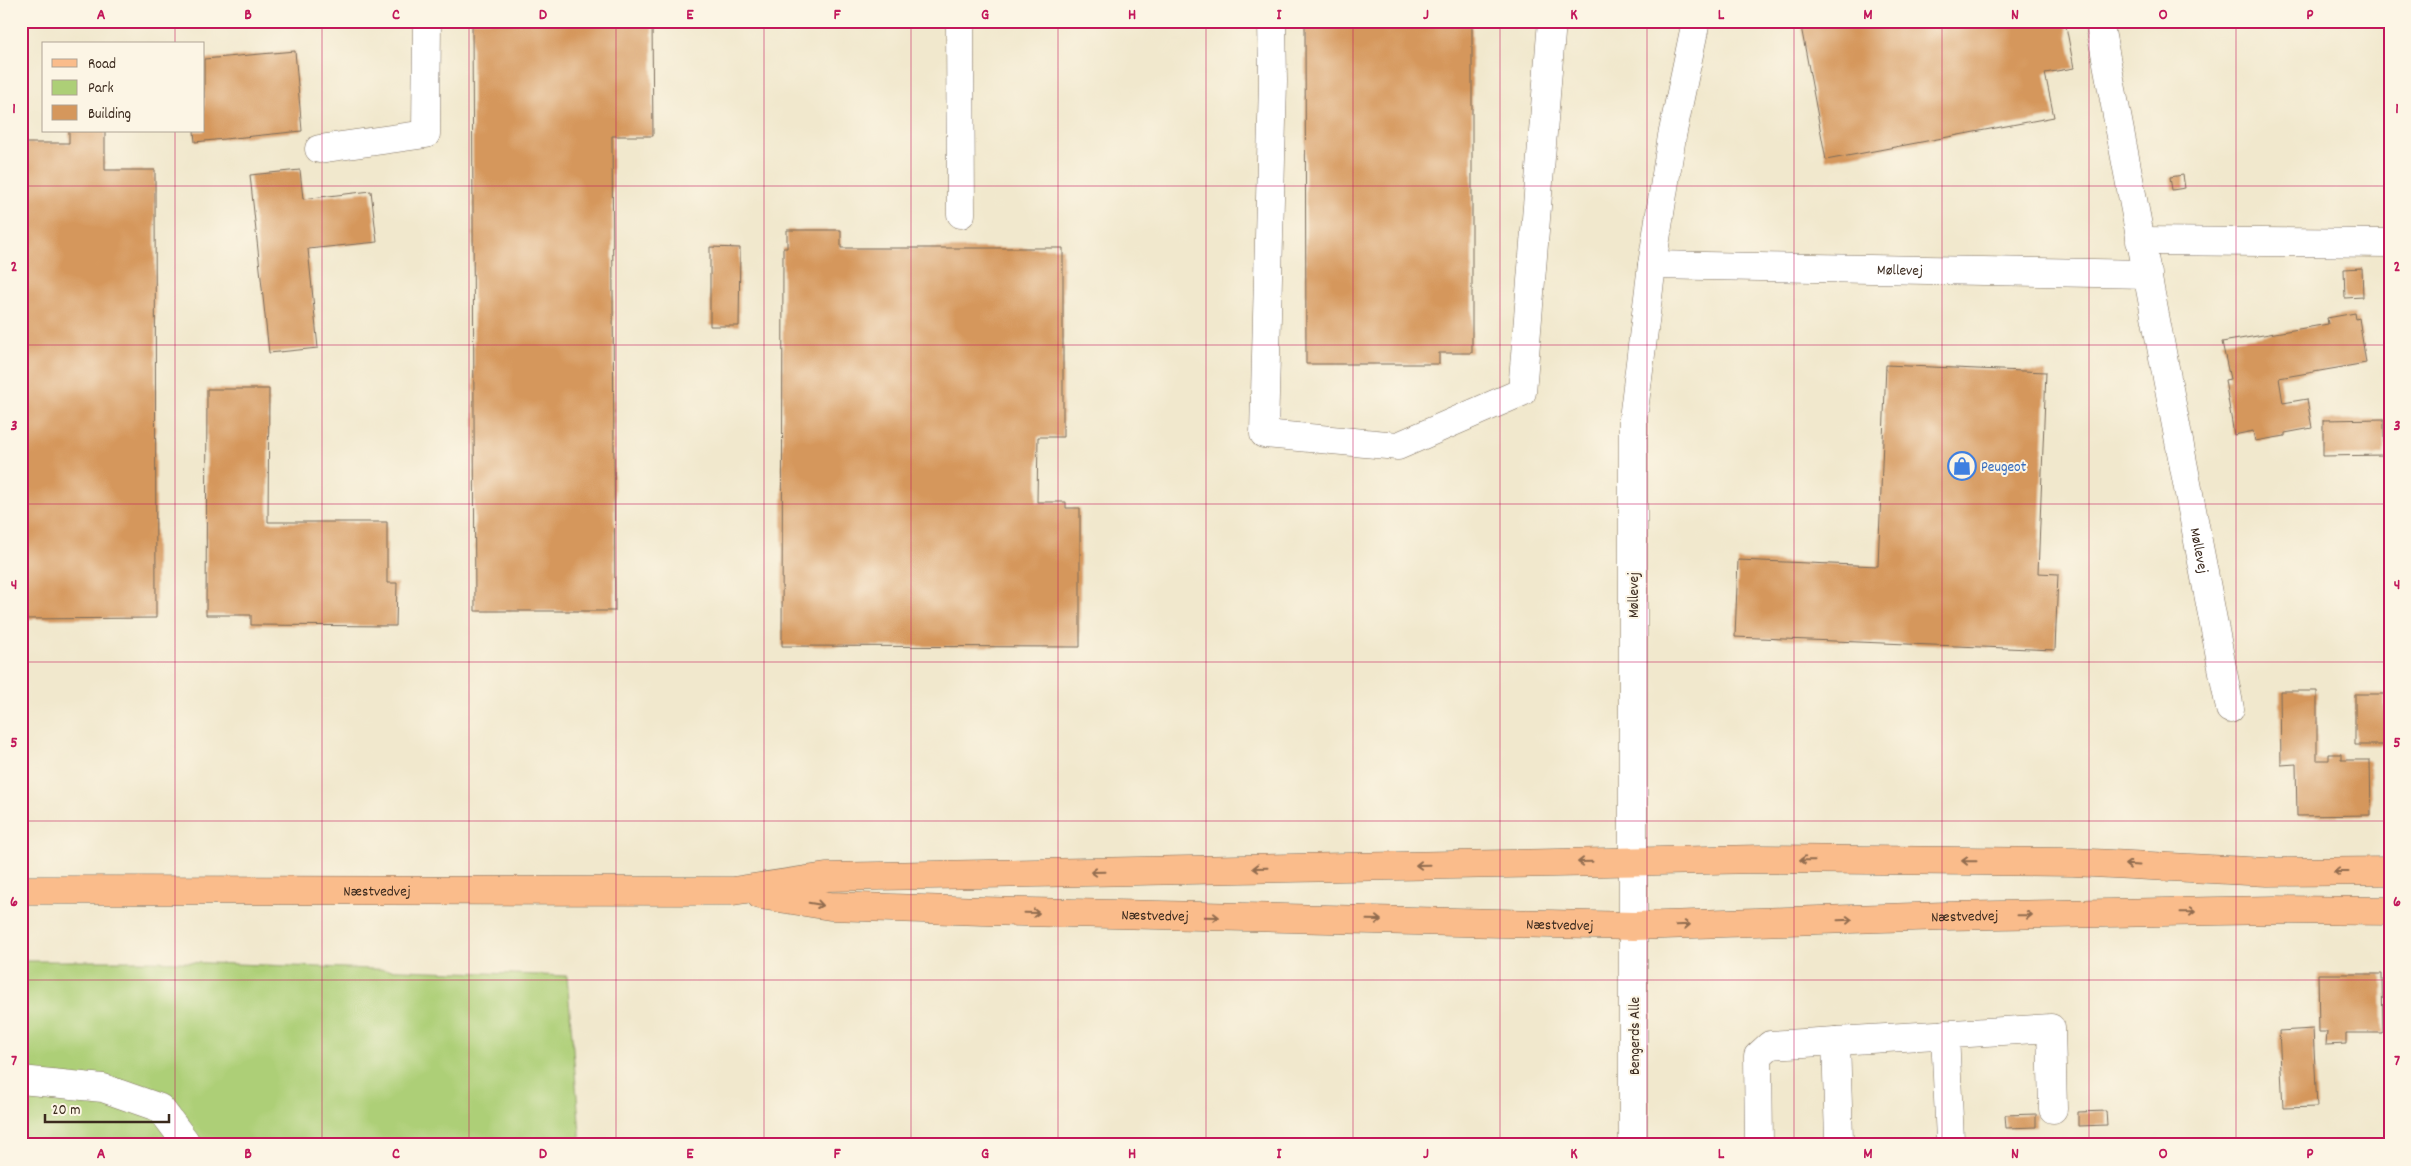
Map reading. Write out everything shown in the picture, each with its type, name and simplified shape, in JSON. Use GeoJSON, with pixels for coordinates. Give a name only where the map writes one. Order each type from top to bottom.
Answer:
{"type":"FeatureCollection","features":[{"type":"Feature","properties":{"kind":"main road","name":"Næstvedvej"},"geometry":{"type":"LineString","coordinates":[[21,890],[733,891],[826,877],[1761,859],[2073,862],[2267,872],[2390,872]]}},
{"type":"Feature","properties":{"kind":"main road","name":"Næstvedvej"},"geometry":{"type":"LineString","coordinates":[[733,891],[830,906],[983,912],[1634,926],[1955,916],[2274,910],[2390,911]]}},
{"type":"Feature","properties":{"kind":"street"},"geometry":{"type":"LineString","coordinates":[[319,149],[426,134],[427,21]]}},
{"type":"Feature","properties":{"kind":"street"},"geometry":{"type":"LineString","coordinates":[[960,21],[962,214]]}},
{"type":"Feature","properties":{"kind":"street"},"geometry":{"type":"LineString","coordinates":[[1272,21],[1273,81],[1264,434],[1398,446],[1522,392],[1552,21]]}},
{"type":"Feature","properties":{"kind":"street","name":"Møllevej"},"geometry":{"type":"LineString","coordinates":[[1634,926],[1633,419],[1652,265],[1672,136],[1696,21]]}},
{"type":"Feature","properties":{"kind":"street","name":"Møllevej"},"geometry":{"type":"LineString","coordinates":[[2099,21],[2230,709]]}},
{"type":"Feature","properties":{"kind":"street"},"geometry":{"type":"LineString","coordinates":[[2140,241],[2390,243]]}},
{"type":"Feature","properties":{"kind":"street","name":"Møllevej"},"geometry":{"type":"LineString","coordinates":[[1652,265],[2148,274]]}},
{"type":"Feature","properties":{"kind":"street","name":"Bengerds Alle"},"geometry":{"type":"LineString","coordinates":[[1633,1145],[1634,926]]}},
{"type":"Feature","properties":{"kind":"street"},"geometry":{"type":"LineString","coordinates":[[1759,1145],[1758,1056],[1770,1045],[2051,1028],[2053,1108]]}},
{"type":"Feature","properties":{"kind":"street"},"geometry":{"type":"LineString","coordinates":[[1945,1034],[1950,1140]]}},
{"type":"Feature","properties":{"kind":"street"},"geometry":{"type":"LineString","coordinates":[[1836,1041],[1839,1139]]}},
{"type":"Feature","properties":{"kind":"street"},"geometry":{"type":"LineString","coordinates":[[21,1080],[103,1088],[160,1108],[184,1141]]}},
{"type":"Feature","properties":{"kind":"green space"},"geometry":{"type":"Polygon","coordinates":[[[21,961],[153,961],[567,976],[581,1145],[21,1145],[21,961]]]}},
{"type":"Feature","properties":{"kind":"building"},"geometry":{"type":"Polygon","coordinates":[[[472,21],[652,21],[653,136],[612,136],[615,611],[475,611],[472,21]]]}},
{"type":"Feature","properties":{"kind":"building"},"geometry":{"type":"Polygon","coordinates":[[[1305,21],[1472,21],[1472,353],[1439,353],[1439,364],[1306,364],[1305,21]]]}},
{"type":"Feature","properties":{"kind":"building"},"geometry":{"type":"Polygon","coordinates":[[[1800,21],[2065,21],[2074,68],[2045,73],[2054,117],[1826,160],[1800,21]]]}},
{"type":"Feature","properties":{"kind":"building"},"geometry":{"type":"Polygon","coordinates":[[[2226,21],[2242,21],[2231,28],[2226,21]]]}},
{"type":"Feature","properties":{"kind":"building"},"geometry":{"type":"Polygon","coordinates":[[[295,51],[302,131],[195,142],[194,132],[205,132],[205,59],[295,51]]]}},
{"type":"Feature","properties":{"kind":"building"},"geometry":{"type":"Polygon","coordinates":[[[69,132],[105,132],[105,170],[155,170],[156,618],[21,619],[21,143],[69,143],[69,132]]]}},
{"type":"Feature","properties":{"kind":"building"},"geometry":{"type":"Polygon","coordinates":[[[300,170],[303,199],[371,191],[377,242],[308,249],[318,348],[269,353],[250,175],[300,170]]]}},
{"type":"Feature","properties":{"kind":"building"},"geometry":{"type":"Polygon","coordinates":[[[2183,175],[2185,188],[2172,190],[2170,177],[2183,175]]]}},
{"type":"Feature","properties":{"kind":"building"},"geometry":{"type":"Polygon","coordinates":[[[787,230],[841,230],[841,248],[1063,248],[1063,437],[1038,437],[1037,502],[1066,502],[1066,508],[1080,508],[1080,647],[782,646],[783,248],[787,248],[787,230]]]}},
{"type":"Feature","properties":{"kind":"building"},"geometry":{"type":"Polygon","coordinates":[[[710,247],[740,248],[739,326],[710,326],[710,247]]]}},
{"type":"Feature","properties":{"kind":"building"},"geometry":{"type":"Polygon","coordinates":[[[2362,268],[2363,297],[2345,298],[2344,269],[2362,268]]]}},
{"type":"Feature","properties":{"kind":"building"},"geometry":{"type":"Polygon","coordinates":[[[2355,313],[2356,319],[2359,318],[2366,363],[2279,378],[2283,403],[2307,399],[2312,428],[2285,433],[2285,436],[2255,441],[2253,431],[2234,435],[2225,380],[2230,379],[2222,342],[2328,324],[2327,318],[2355,313]]]}},
{"type":"Feature","properties":{"kind":"building","name":"Peugeot"},"geometry":{"type":"Polygon","coordinates":[[[1886,365],[2046,372],[2038,573],[2058,574],[2055,650],[1735,637],[1738,560],[1878,566],[1886,365]]]}},
{"type":"Feature","properties":{"kind":"building"},"geometry":{"type":"Polygon","coordinates":[[[207,389],[269,389],[268,522],[387,522],[387,583],[397,583],[396,626],[251,625],[251,615],[206,615],[207,389]]]}},
{"type":"Feature","properties":{"kind":"building"},"geometry":{"type":"Polygon","coordinates":[[[2384,419],[2384,455],[2323,456],[2323,420],[2384,419]]]}},
{"type":"Feature","properties":{"kind":"building"},"geometry":{"type":"Polygon","coordinates":[[[2280,691],[2317,691],[2317,760],[2329,760],[2329,754],[2341,754],[2341,760],[2370,760],[2371,815],[2297,816],[2296,764],[2281,765],[2280,691]]]}},
{"type":"Feature","properties":{"kind":"building"},"geometry":{"type":"Polygon","coordinates":[[[2355,694],[2385,694],[2385,745],[2355,745],[2355,694]]]}},
{"type":"Feature","properties":{"kind":"building"},"geometry":{"type":"Polygon","coordinates":[[[2318,974],[2382,974],[2383,1033],[2346,1033],[2346,1044],[2326,1045],[2327,1032],[2319,1032],[2318,974]]]}},
{"type":"Feature","properties":{"kind":"building"},"geometry":{"type":"Polygon","coordinates":[[[2313,1029],[2317,1107],[2283,1108],[2279,1031],[2313,1029]]]}},
{"type":"Feature","properties":{"kind":"building"},"geometry":{"type":"Polygon","coordinates":[[[2106,1111],[2107,1125],[2078,1126],[2078,1112],[2106,1111]]]}},
{"type":"Feature","properties":{"kind":"building"},"geometry":{"type":"Polygon","coordinates":[[[2036,1114],[2036,1127],[2006,1128],[2005,1115],[2036,1114]]]}},
{"type":"Feature","properties":{"kind":"building"},"geometry":{"type":"Polygon","coordinates":[[[2265,1142],[2265,1145],[2221,1145],[2221,1143],[2265,1142]]]}},
{"type":"Feature","properties":{"kind":"building"},"geometry":{"type":"Polygon","coordinates":[[[2131,1143],[2146,1143],[2146,1145],[2131,1145],[2131,1143]]]}},
{"type":"Feature","properties":{"kind":"place","name":"Peugeot"},"geometry":{"type":"Point","coordinates":[1962,466]}}]}
